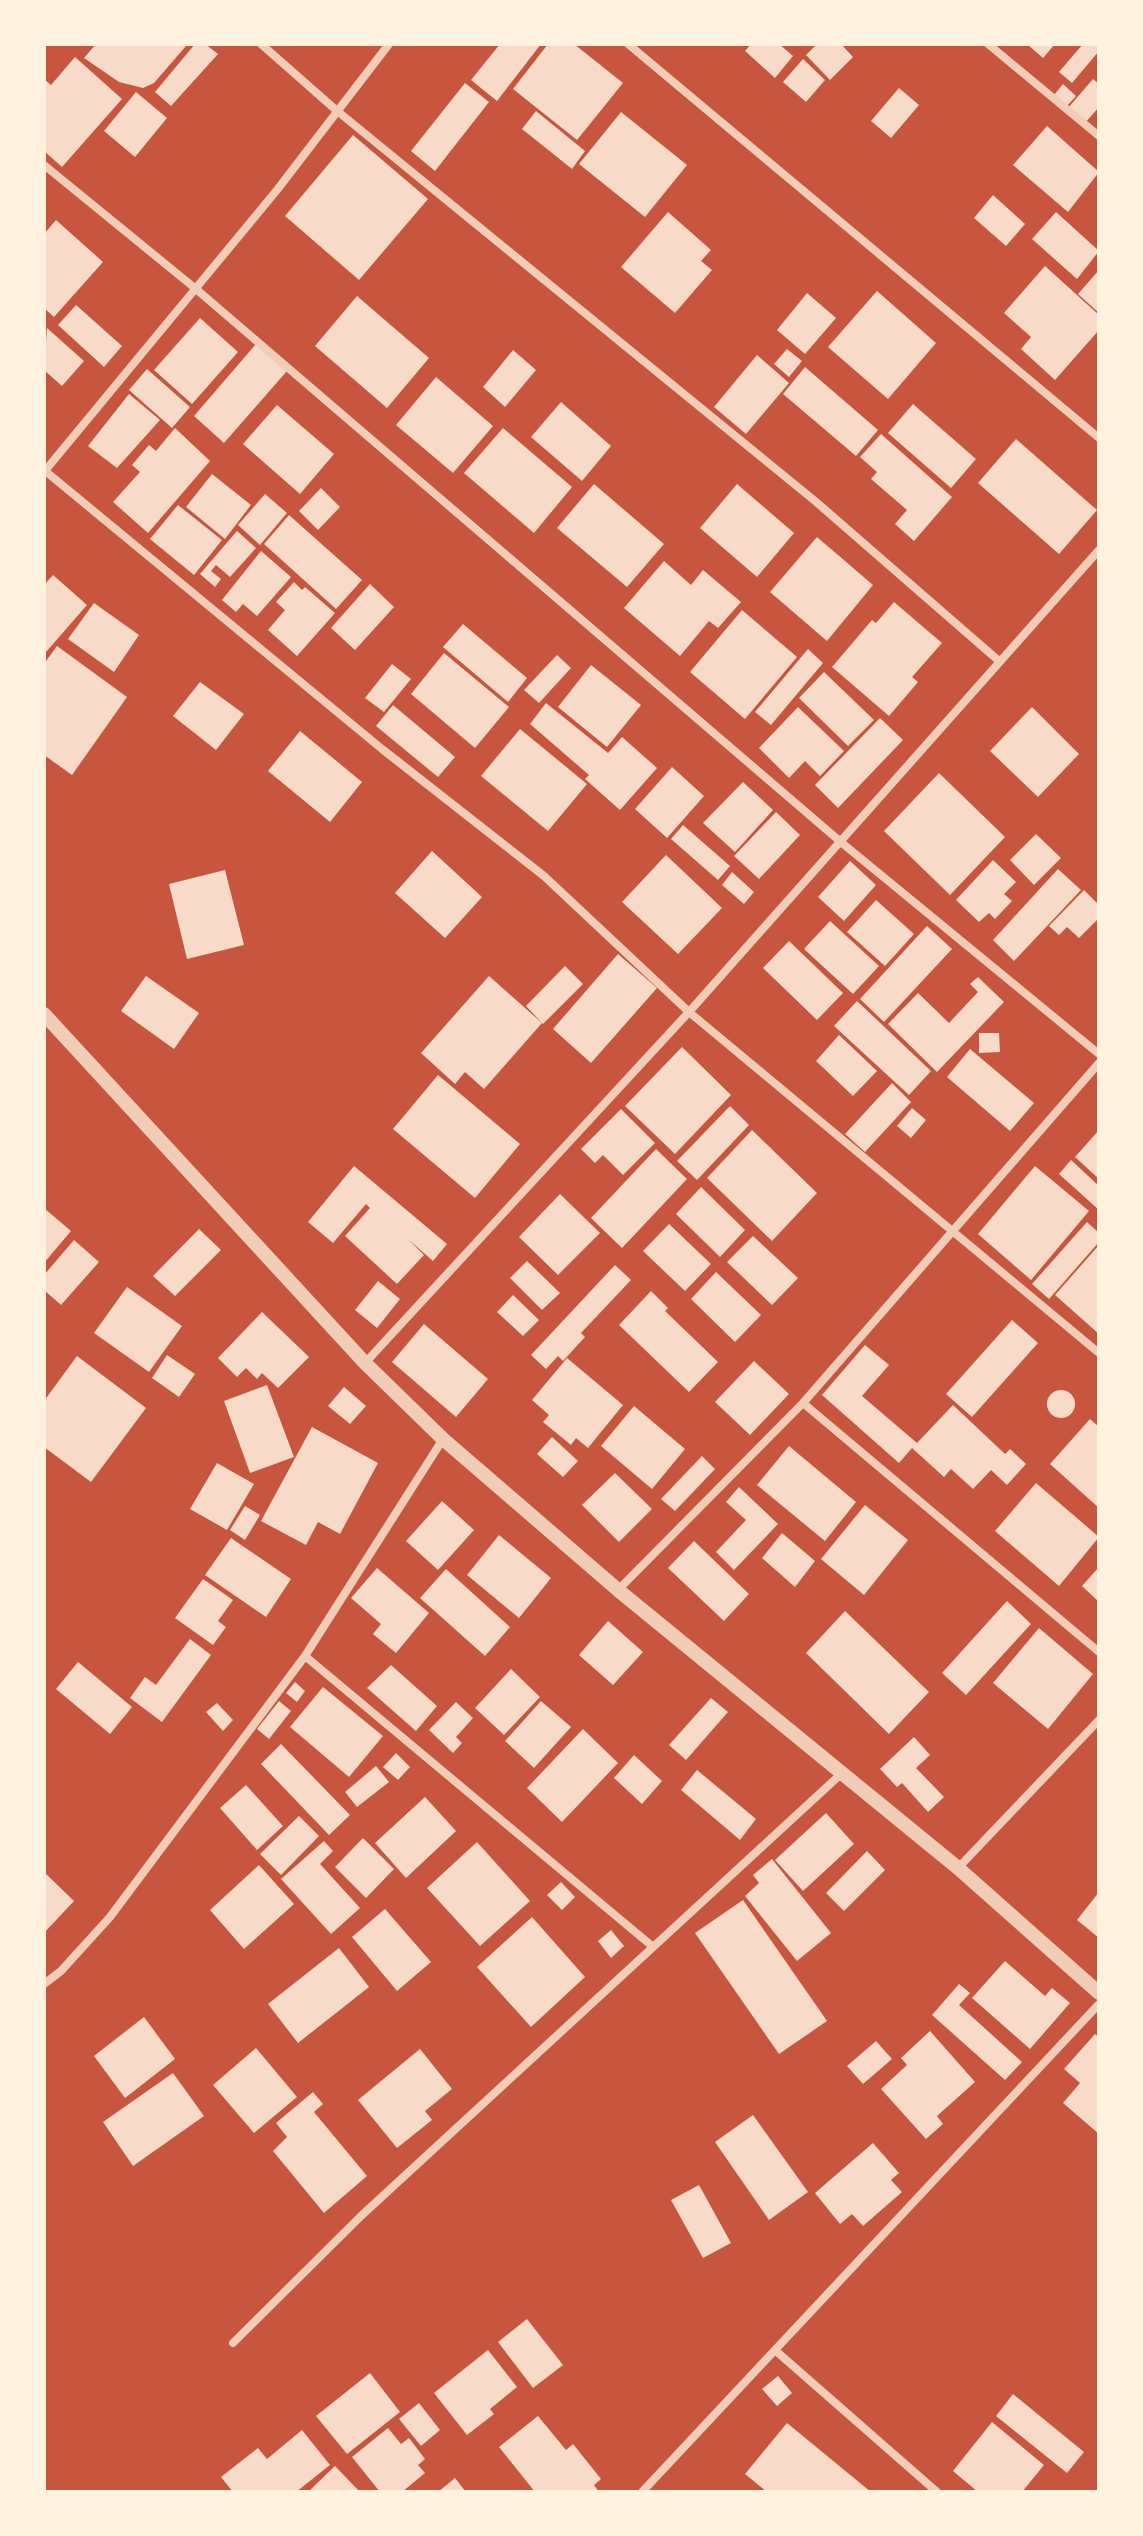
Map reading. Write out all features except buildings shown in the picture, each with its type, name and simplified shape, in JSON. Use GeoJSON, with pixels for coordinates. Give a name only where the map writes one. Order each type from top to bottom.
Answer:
{"type":"FeatureCollection","features":[{"type":"Feature","properties":{"kind":"street"},"geometry":{"type":"LineString","coordinates":[[261,44],[336,110],[815,501],[999,661]]}},
{"type":"Feature","properties":{"kind":"street"},"geometry":{"type":"LineString","coordinates":[[389,44],[277,190],[44,471],[382,749],[544,876],[689,1012],[1099,1353]]}},
{"type":"Feature","properties":{"kind":"street"},"geometry":{"type":"LineString","coordinates":[[628,44],[1099,438]]}},
{"type":"Feature","properties":{"kind":"street"},"geometry":{"type":"LineString","coordinates":[[988,44],[1099,136]]}},
{"type":"Feature","properties":{"kind":"street"},"geometry":{"type":"LineString","coordinates":[[44,165],[196,289],[842,843],[1099,1054]]}},
{"type":"Feature","properties":{"kind":"street"},"geometry":{"type":"LineString","coordinates":[[365,1363],[842,843],[1099,550]]}},
{"type":"Feature","properties":{"kind":"street"},"geometry":{"type":"LineString","coordinates":[[44,1014],[365,1363],[443,1439],[618,1590],[958,1868],[1099,1993]]}},
{"type":"Feature","properties":{"kind":"street"},"geometry":{"type":"LineString","coordinates":[[618,1590],[803,1403],[1099,1063]]}},
{"type":"Feature","properties":{"kind":"street"},"geometry":{"type":"LineString","coordinates":[[803,1403],[1099,1652]]}},
{"type":"Feature","properties":{"kind":"street"},"geometry":{"type":"LineString","coordinates":[[44,1984],[61,1971],[110,1917],[305,1656],[443,1439]]}},
{"type":"Feature","properties":{"kind":"street"},"geometry":{"type":"LineString","coordinates":[[305,1656],[652,1946]]}},
{"type":"Feature","properties":{"kind":"street"},"geometry":{"type":"LineString","coordinates":[[958,1868],[1099,1720]]}},
{"type":"Feature","properties":{"kind":"street"},"geometry":{"type":"LineString","coordinates":[[233,2343],[361,2216],[841,1774]]}},
{"type":"Feature","properties":{"kind":"street"},"geometry":{"type":"LineString","coordinates":[[642,2492],[1099,2004]]}},
{"type":"Feature","properties":{"kind":"street"},"geometry":{"type":"LineString","coordinates":[[776,2351],[937,2492]]}}]}
